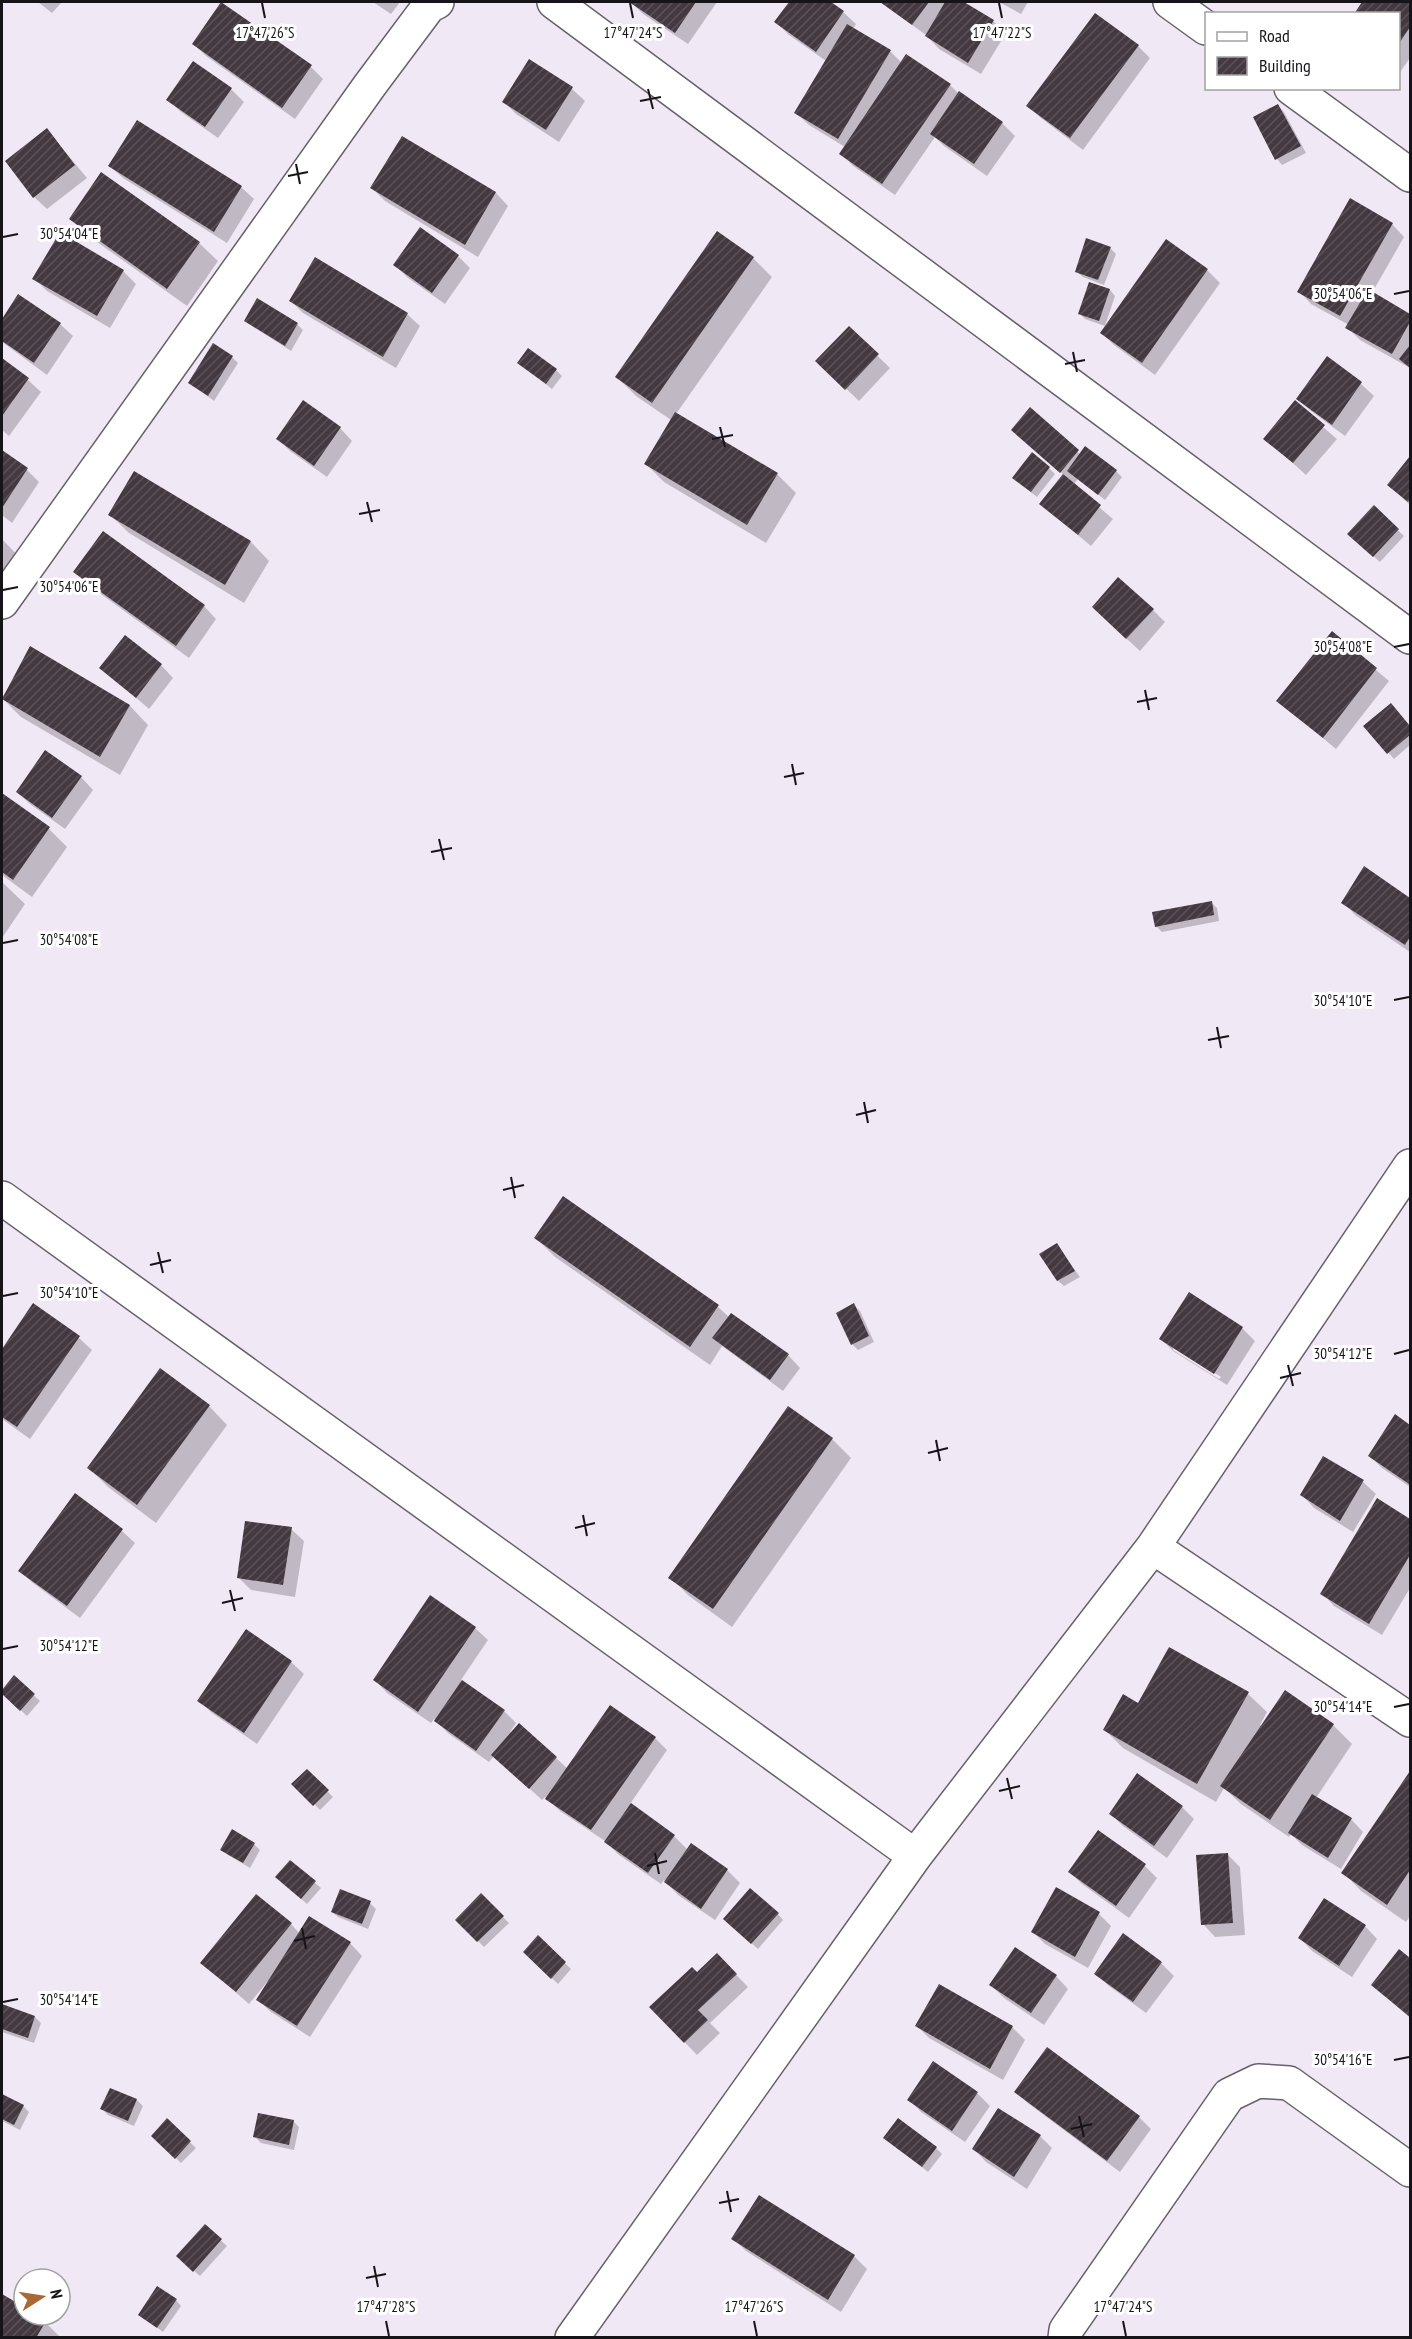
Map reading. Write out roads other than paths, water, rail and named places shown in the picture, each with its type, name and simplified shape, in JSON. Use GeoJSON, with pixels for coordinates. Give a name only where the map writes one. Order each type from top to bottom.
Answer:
{"type":"FeatureCollection","features":[{"type":"Feature","properties":{"kind":"street"},"geometry":{"type":"LineString","coordinates":[[2,602],[370,85],[429,6],[437,2]]}},
{"type":"Feature","properties":{"kind":"street"},"geometry":{"type":"LineString","coordinates":[[554,2],[1410,637]]}},
{"type":"Feature","properties":{"kind":"street"},"geometry":{"type":"LineString","coordinates":[[1170,2],[1205,27]]}},
{"type":"Feature","properties":{"kind":"street"},"geometry":{"type":"LineString","coordinates":[[1294,90],[1410,175]]}},
{"type":"Feature","properties":{"kind":"street"},"geometry":{"type":"LineString","coordinates":[[572,2337],[915,1856],[1153,1547],[1410,1166]]}},
{"type":"Feature","properties":{"kind":"street"},"geometry":{"type":"LineString","coordinates":[[2,1198],[915,1856]]}},
{"type":"Feature","properties":{"kind":"street"},"geometry":{"type":"LineString","coordinates":[[1153,1547],[1410,1720]]}},
{"type":"Feature","properties":{"kind":"street"},"geometry":{"type":"LineString","coordinates":[[1065,2337],[1066,2330],[1230,2095],[1258,2081],[1289,2083],[1410,2170]]}}]}
